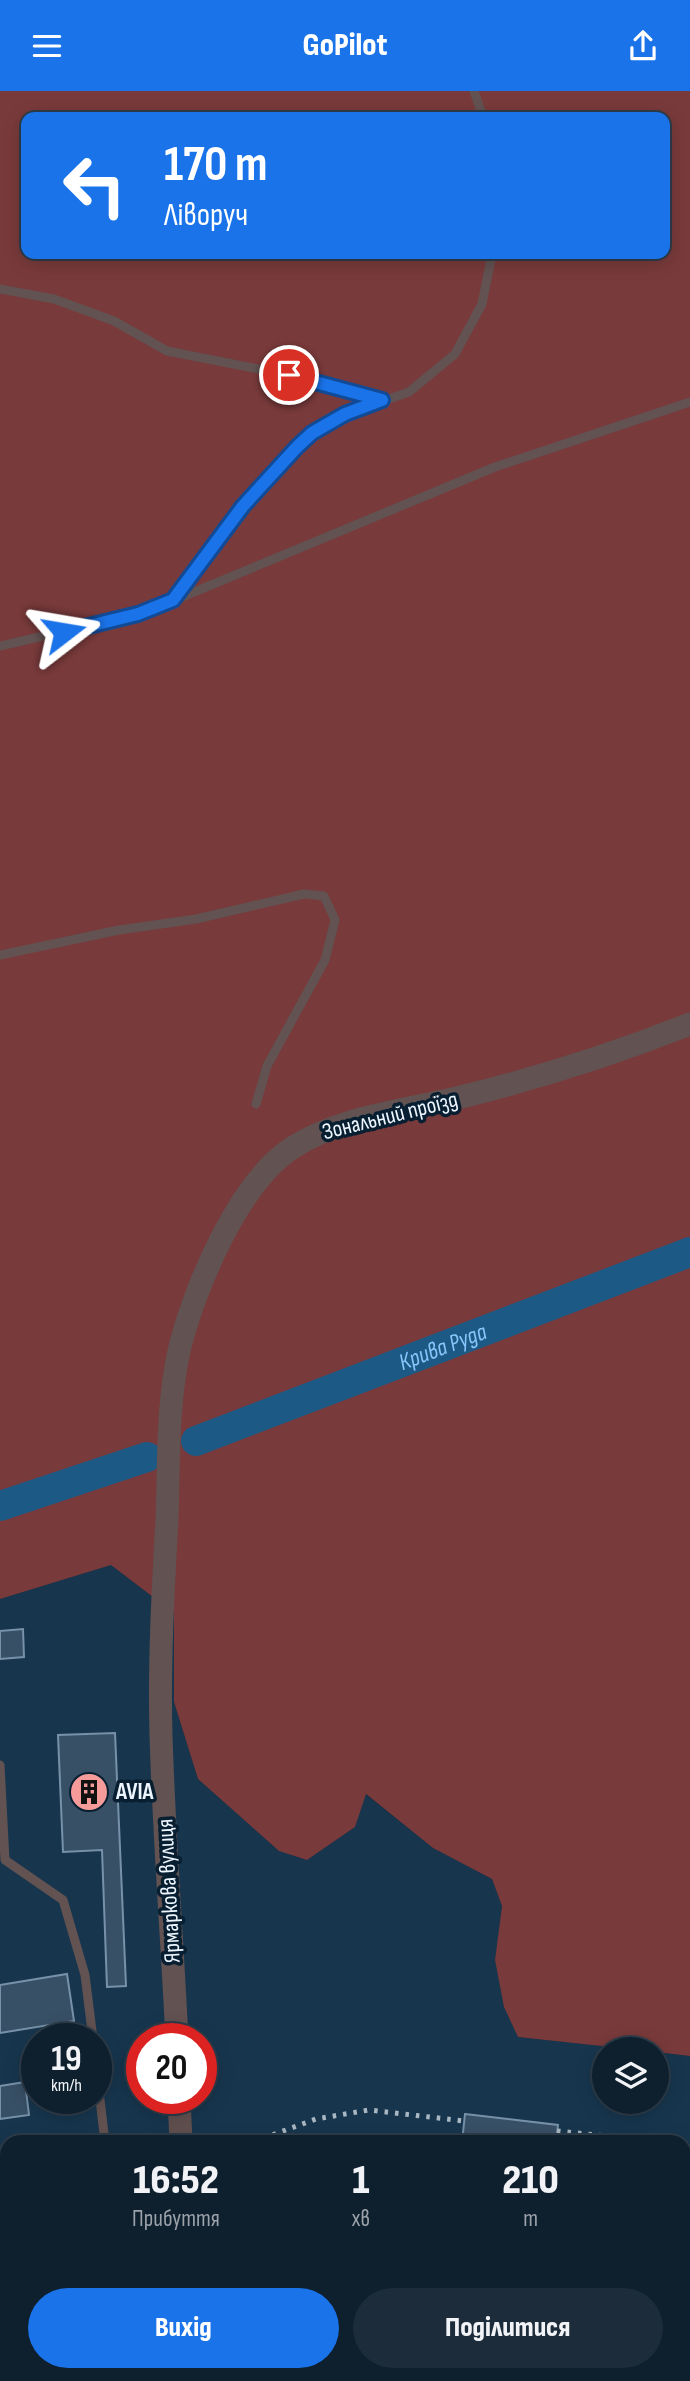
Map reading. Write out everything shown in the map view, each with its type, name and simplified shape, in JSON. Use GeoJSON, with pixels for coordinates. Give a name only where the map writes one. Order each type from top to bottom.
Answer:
{"type":"FeatureCollection","features":[{"type":"Feature","properties":{"kind":"street","name":"Зональний проїзд"},"geometry":{"type":"LineString","coordinates":[[162,1617],[173,1398],[178,1355],[209,1264],[236,1215],[268,1169],[287,1151],[327,1129],[508,1085],[600,1058],[690,1024]]}},
{"type":"Feature","properties":{"kind":"street","name":"Ярмаркова вулиця"},"geometry":{"type":"LineString","coordinates":[[162,1617],[161,1735],[176,2023]]}},
{"type":"Feature","properties":{"kind":"street"},"geometry":{"type":"LineString","coordinates":[[180,2114],[181,2135]]}},
{"type":"Feature","properties":{"kind":"lane"},"geometry":{"type":"LineString","coordinates":[[474,91],[481,112]]}},
{"type":"Feature","properties":{"kind":"lane"},"geometry":{"type":"LineString","coordinates":[[173,600],[243,506],[304,440],[345,414],[410,392],[455,354],[482,304],[491,259]]}},
{"type":"Feature","properties":{"kind":"lane"},"geometry":{"type":"LineString","coordinates":[[0,289],[54,299],[114,321],[167,351],[289,375],[382,400]]}},
{"type":"Feature","properties":{"kind":"lane"},"geometry":{"type":"LineString","coordinates":[[0,646],[138,614],[495,467],[690,402]]}},
{"type":"Feature","properties":{"kind":"lane"},"geometry":{"type":"LineString","coordinates":[[0,955],[119,930],[196,919],[304,894],[324,896],[335,920],[325,960],[267,1066],[257,1104]]}},
{"type":"Feature","properties":{"kind":"lane"},"geometry":{"type":"LineString","coordinates":[[0,1765],[5,1860],[63,1900],[85,1975],[91,2023]]}},
{"type":"Feature","properties":{"kind":"lane"},"geometry":{"type":"LineString","coordinates":[[102,2114],[104,2135]]}},
{"type":"Feature","properties":{"kind":"shaded area"},"geometry":{"type":"Polygon","coordinates":[[[0,91],[690,91],[690,2056],[669,2054],[669,2037],[592,2037],[592,2045],[518,2037],[504,2007],[495,1960],[502,1906],[492,1879],[433,1848],[366,1794],[355,1827],[307,1860],[279,1851],[198,1779],[174,1702],[174,1613],[111,1565],[0,1599],[0,91]]]}},
{"type":"Feature","properties":{"kind":"shaded area"},"geometry":{"type":"Polygon","coordinates":[[[111,1565],[174,1613],[174,1702],[198,1779],[279,1851],[307,1860],[355,1827],[365,1794],[433,1848],[492,1879],[502,1906],[495,1961],[518,2037],[592,2045],[592,2114],[669,2114],[669,2054],[690,2056],[690,2135],[0,2135],[0,1599],[111,1565]]]}},
{"type":"Feature","properties":{"kind":"building"},"geometry":{"type":"Polygon","coordinates":[[[23,1629],[24,1657],[0,1659],[0,1631],[23,1629]]]}},
{"type":"Feature","properties":{"kind":"building","name":"AVIA"},"geometry":{"type":"Polygon","coordinates":[[[115,1733],[126,1986],[107,1987],[102,1850],[63,1852],[58,1735],[115,1733]]]}},
{"type":"Feature","properties":{"kind":"building"},"geometry":{"type":"Polygon","coordinates":[[[67,1974],[74,2021],[21,2023],[21,2030],[0,2033],[0,1985],[67,1974]]]}},
{"type":"Feature","properties":{"kind":"building"},"geometry":{"type":"Polygon","coordinates":[[[21,2083],[21,2114],[29,2115],[0,2119],[0,2086],[21,2083]]]}},
{"type":"Feature","properties":{"kind":"building"},"geometry":{"type":"Polygon","coordinates":[[[465,2114],[558,2125],[557,2135],[463,2135],[465,2114]]]}},
{"type":"Feature","properties":{"kind":"waterway","name":"Крива Руда"},"geometry":{"type":"LineString","coordinates":[[196,1441],[690,1252]]}},
{"type":"Feature","properties":{"kind":"waterway","name":"Крива Руда"},"geometry":{"type":"LineString","coordinates":[[0,1506],[147,1457]]}},
{"type":"Feature","properties":{"kind":"railway"},"geometry":{"type":"LineString","coordinates":[[272,2135],[316,2119],[369,2110],[464,2121]]}},
{"type":"Feature","properties":{"kind":"railway"},"geometry":{"type":"LineString","coordinates":[[557,2131],[597,2135]]}},
{"type":"Feature","properties":{"kind":"place","name":"AVIA"},"geometry":{"type":"Point","coordinates":[89,1792]}},
{"type":"Feature","properties":{"kind":"route"},"geometry":{"type":"LineString","coordinates":[[64,632],[138,614],[173,600],[210,555],[243,506],[297,447],[312,433],[345,414],[382,400],[289,375]]}}]}
